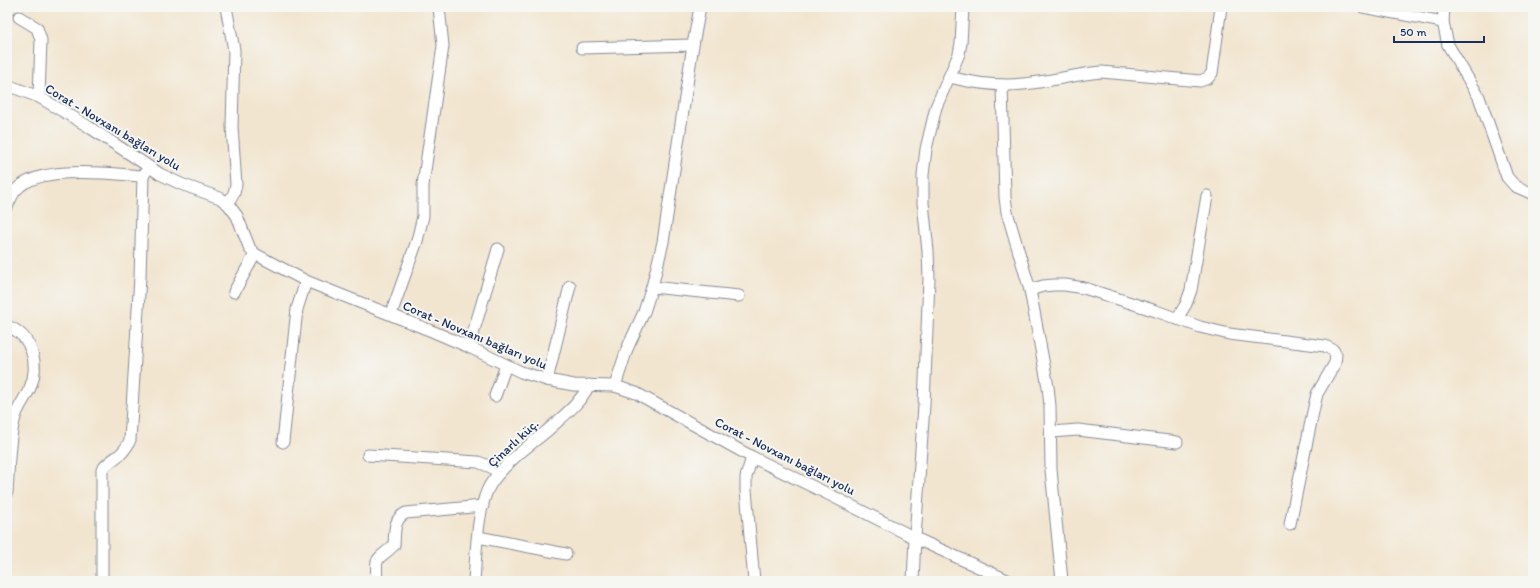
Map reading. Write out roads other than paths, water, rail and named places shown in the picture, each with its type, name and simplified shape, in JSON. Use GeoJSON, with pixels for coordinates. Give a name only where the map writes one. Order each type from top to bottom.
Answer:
{"type":"FeatureCollection","features":[{"type":"Feature","properties":{"kind":"street"},"geometry":{"type":"LineString","coordinates":[[226,7],[235,63],[232,126],[236,185],[234,193],[228,204]]}},
{"type":"Feature","properties":{"kind":"street"},"geometry":{"type":"LineString","coordinates":[[391,314],[415,247],[423,216],[424,186],[443,46],[439,7]]}},
{"type":"Feature","properties":{"kind":"street"},"geometry":{"type":"LineString","coordinates":[[615,386],[628,349],[644,312],[663,242],[700,7]]}},
{"type":"Feature","properties":{"kind":"street"},"geometry":{"type":"LineString","coordinates":[[913,581],[924,405],[929,279],[928,251],[923,203],[923,175],[926,149],[936,106],[959,54],[963,7]]}},
{"type":"Feature","properties":{"kind":"street"},"geometry":{"type":"LineString","coordinates":[[949,78],[1002,85],[1022,84],[1087,73],[1102,72],[1200,81],[1208,78],[1212,73],[1221,7]]}},
{"type":"Feature","properties":{"kind":"street"},"geometry":{"type":"LineString","coordinates":[[1363,7],[1443,22]]}},
{"type":"Feature","properties":{"kind":"street"},"geometry":{"type":"LineString","coordinates":[[1444,7],[1443,22],[1448,45],[1479,97],[1507,177],[1515,186],[1533,194]]}},
{"type":"Feature","properties":{"kind":"street"},"geometry":{"type":"LineString","coordinates":[[19,17],[37,28],[41,40],[39,98]]}},
{"type":"Feature","properties":{"kind":"street"},"geometry":{"type":"LineString","coordinates":[[582,48],[693,44]]}},
{"type":"Feature","properties":{"kind":"street","name":"Corat - Novxanı bağları yolu"},"geometry":{"type":"LineString","coordinates":[[7,85],[39,98],[86,125],[146,172],[220,198],[228,204],[237,216],[250,249],[255,254],[306,281],[391,314],[469,347],[521,372],[547,380],[574,384],[615,386],[636,393],[752,457],[915,538],[1009,581]]}},
{"type":"Feature","properties":{"kind":"street"},"geometry":{"type":"LineString","coordinates":[[1002,85],[1005,197],[1007,212],[1030,290],[1048,387],[1051,432],[1051,470],[1062,581]]}},
{"type":"Feature","properties":{"kind":"street"},"geometry":{"type":"LineString","coordinates":[[7,206],[16,190],[28,181],[39,176],[80,173],[146,172],[130,440],[124,452],[102,470],[102,581]]}},
{"type":"Feature","properties":{"kind":"street"},"geometry":{"type":"LineString","coordinates":[[1177,319],[1186,304],[1191,290],[1206,196]]}},
{"type":"Feature","properties":{"kind":"street"},"geometry":{"type":"LineString","coordinates":[[469,347],[498,249]]}},
{"type":"Feature","properties":{"kind":"street"},"geometry":{"type":"LineString","coordinates":[[234,292],[255,254]]}},
{"type":"Feature","properties":{"kind":"street"},"geometry":{"type":"LineString","coordinates":[[283,442],[297,309],[306,281]]}},
{"type":"Feature","properties":{"kind":"street"},"geometry":{"type":"LineString","coordinates":[[1030,290],[1043,286],[1054,285],[1084,288],[1156,311],[1200,328],[1229,334],[1325,346],[1332,350],[1336,355],[1335,363],[1318,394],[1314,407],[1290,524]]}},
{"type":"Feature","properties":{"kind":"street"},"geometry":{"type":"LineString","coordinates":[[547,380],[570,286]]}},
{"type":"Feature","properties":{"kind":"street"},"geometry":{"type":"LineString","coordinates":[[652,287],[739,296]]}},
{"type":"Feature","properties":{"kind":"street"},"geometry":{"type":"LineString","coordinates":[[7,326],[14,329],[26,339],[32,350],[34,364],[31,386],[14,419],[11,434],[7,492]]}},
{"type":"Feature","properties":{"kind":"street"},"geometry":{"type":"LineString","coordinates":[[495,396],[506,364]]}},
{"type":"Feature","properties":{"kind":"street","name":"Çinarlı küç."},"geometry":{"type":"LineString","coordinates":[[474,581],[478,537],[483,506],[490,485],[499,474],[579,402],[589,385]]}},
{"type":"Feature","properties":{"kind":"street"},"geometry":{"type":"LineString","coordinates":[[1051,432],[1078,430],[1178,442]]}},
{"type":"Feature","properties":{"kind":"street"},"geometry":{"type":"LineString","coordinates":[[368,455],[478,462],[491,467],[499,474]]}},
{"type":"Feature","properties":{"kind":"street"},"geometry":{"type":"LineString","coordinates":[[752,457],[746,477],[746,490],[754,581]]}},
{"type":"Feature","properties":{"kind":"street"},"geometry":{"type":"LineString","coordinates":[[377,581],[376,564],[379,557],[394,545],[395,527],[400,515],[406,513],[483,506]]}},
{"type":"Feature","properties":{"kind":"street"},"geometry":{"type":"LineString","coordinates":[[478,537],[566,554]]}}]}
